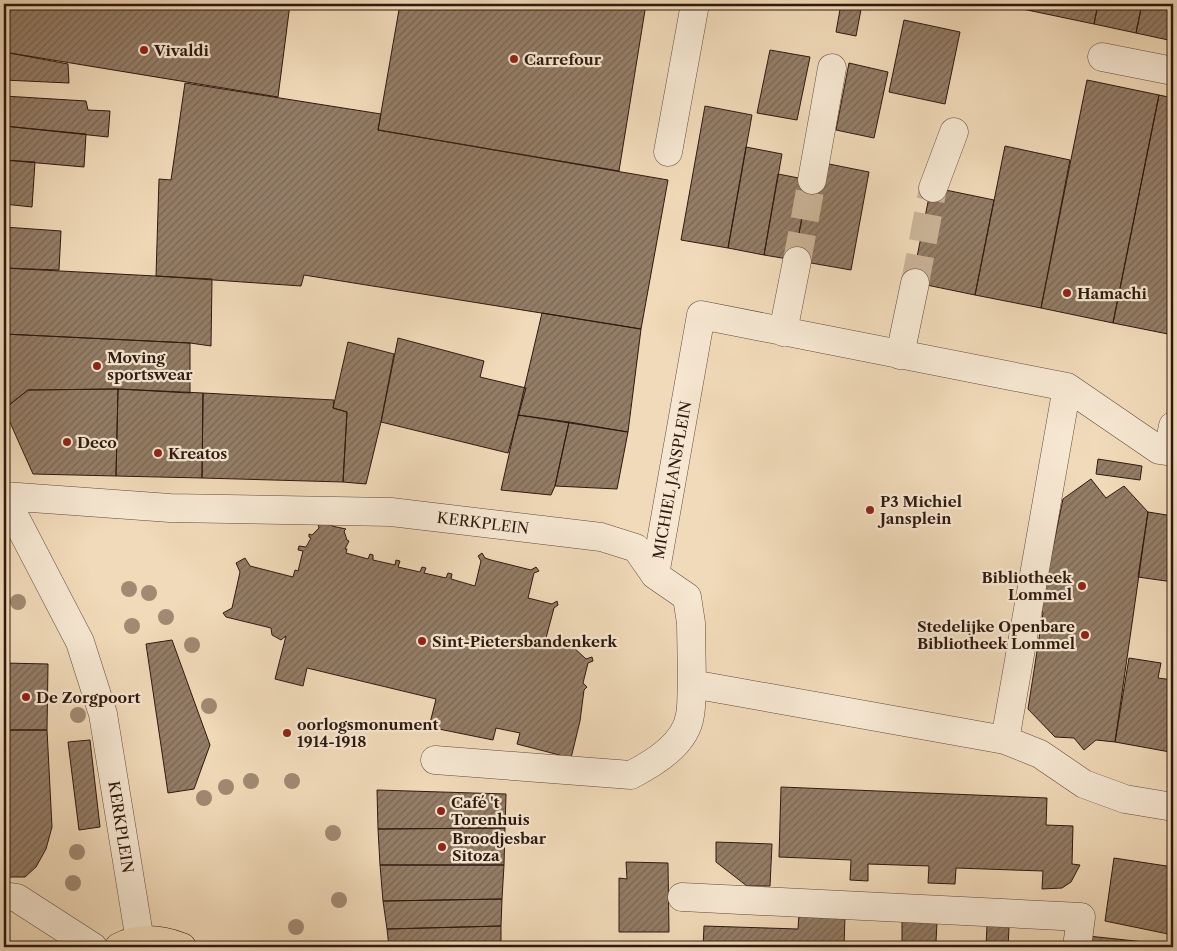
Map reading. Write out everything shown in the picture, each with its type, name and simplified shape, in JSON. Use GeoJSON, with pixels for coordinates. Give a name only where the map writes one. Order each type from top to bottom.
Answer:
{"type":"FeatureCollection","features":[{"type":"Feature","properties":{"kind":"main road","name":"KERKPLEIN"},"geometry":{"type":"LineString","coordinates":[[129,944],[166,941],[182,947]]}},
{"type":"Feature","properties":{"kind":"street"},"geometry":{"type":"LineString","coordinates":[[668,152],[696,4]]}},
{"type":"Feature","properties":{"kind":"street"},"geometry":{"type":"LineString","coordinates":[[1102,57],[1173,71]]}},
{"type":"Feature","properties":{"kind":"street"},"geometry":{"type":"LineString","coordinates":[[812,180],[832,68]]}},
{"type":"Feature","properties":{"kind":"street"},"geometry":{"type":"LineString","coordinates":[[933,188],[954,132]]}},
{"type":"Feature","properties":{"kind":"street"},"geometry":{"type":"LineString","coordinates":[[783,332],[797,260]]}},
{"type":"Feature","properties":{"kind":"street"},"geometry":{"type":"LineString","coordinates":[[900,355],[914,283]]}},
{"type":"Feature","properties":{"kind":"street","name":"MICHIEL JANSPLEIN"},"geometry":{"type":"LineString","coordinates":[[692,684],[691,623],[687,597],[655,575],[701,315],[1067,387],[1159,450],[1172,443]]}},
{"type":"Feature","properties":{"kind":"street"},"geometry":{"type":"LineString","coordinates":[[1005,740],[1067,387]]}},
{"type":"Feature","properties":{"kind":"street","name":"KERKPLEIN"},"geometry":{"type":"LineString","coordinates":[[4,496],[170,508],[391,512],[601,537],[636,548],[655,575]]}},
{"type":"Feature","properties":{"kind":"street","name":"KERKPLEIN"},"geometry":{"type":"LineString","coordinates":[[4,496],[80,642],[103,714],[129,944]]}},
{"type":"Feature","properties":{"kind":"street"},"geometry":{"type":"LineString","coordinates":[[435,760],[631,775],[660,759],[681,735],[690,717],[692,684],[1005,740],[1040,754],[1084,784],[1126,799],[1173,807]]}},
{"type":"Feature","properties":{"kind":"street"},"geometry":{"type":"LineString","coordinates":[[4,896],[17,898],[93,947]]}},
{"type":"Feature","properties":{"kind":"street"},"geometry":{"type":"LineString","coordinates":[[682,897],[1081,917],[1077,947]]}},
{"type":"Feature","properties":{"kind":"street"},"geometry":{"type":"LineString","coordinates":[[4,914],[45,917]]}},
{"type":"Feature","properties":{"kind":"building","name":"Vivaldi"},"geometry":{"type":"Polygon","coordinates":[[[4,4],[290,4],[278,97],[4,52],[4,4]]]}},
{"type":"Feature","properties":{"kind":"building","name":"Carrefour"},"geometry":{"type":"Polygon","coordinates":[[[400,4],[646,4],[619,171],[378,130],[400,4]]]}},
{"type":"Feature","properties":{"kind":"building"},"geometry":{"type":"Polygon","coordinates":[[[841,4],[862,4],[856,36],[836,32],[841,4]]]}},
{"type":"Feature","properties":{"kind":"building"},"geometry":{"type":"Polygon","coordinates":[[[998,4],[1033,4],[1032,11],[998,4]]]}},
{"type":"Feature","properties":{"kind":"building"},"geometry":{"type":"Polygon","coordinates":[[[1033,4],[1098,4],[1094,24],[1032,11],[1033,4]]]}},
{"type":"Feature","properties":{"kind":"building"},"geometry":{"type":"Polygon","coordinates":[[[1098,4],[1142,4],[1136,33],[1094,24],[1098,4]]]}},
{"type":"Feature","properties":{"kind":"building"},"geometry":{"type":"Polygon","coordinates":[[[1142,4],[1173,4],[1173,41],[1136,33],[1142,4]]]}},
{"type":"Feature","properties":{"kind":"building"},"geometry":{"type":"Polygon","coordinates":[[[904,20],[960,32],[945,104],[889,92],[904,20]]]}},
{"type":"Feature","properties":{"kind":"building"},"geometry":{"type":"Polygon","coordinates":[[[770,50],[810,57],[797,120],[757,113],[770,50]]]}},
{"type":"Feature","properties":{"kind":"building"},"geometry":{"type":"Polygon","coordinates":[[[4,52],[68,64],[69,83],[4,80],[4,52]]]}},
{"type":"Feature","properties":{"kind":"building"},"geometry":{"type":"Polygon","coordinates":[[[849,63],[888,72],[874,138],[836,130],[849,63]]]}},
{"type":"Feature","properties":{"kind":"building"},"geometry":{"type":"Polygon","coordinates":[[[1087,80],[1159,95],[1113,323],[1041,308],[1087,80]]]}},
{"type":"Feature","properties":{"kind":"building"},"geometry":{"type":"Polygon","coordinates":[[[185,83],[381,114],[378,130],[668,180],[641,329],[304,275],[301,286],[156,276],[159,179],[171,180],[185,83]]]}},
{"type":"Feature","properties":{"kind":"building"},"geometry":{"type":"Polygon","coordinates":[[[1159,95],[1173,98],[1173,220],[1167,250],[1173,251],[1173,335],[1113,323],[1159,95]]]}},
{"type":"Feature","properties":{"kind":"building"},"geometry":{"type":"Polygon","coordinates":[[[4,96],[86,101],[88,110],[110,111],[108,137],[4,126],[4,96]]]}},
{"type":"Feature","properties":{"kind":"building"},"geometry":{"type":"Polygon","coordinates":[[[705,106],[752,115],[728,248],[681,240],[705,106]]]}},
{"type":"Feature","properties":{"kind":"building"},"geometry":{"type":"Polygon","coordinates":[[[4,126],[86,134],[84,167],[4,160],[4,126]]]}},
{"type":"Feature","properties":{"kind":"building"},"geometry":{"type":"Polygon","coordinates":[[[1005,146],[1070,160],[1041,308],[975,295],[1005,146]]]}},
{"type":"Feature","properties":{"kind":"building"},"geometry":{"type":"Polygon","coordinates":[[[746,147],[782,154],[764,255],[728,248],[746,147]]]}},
{"type":"Feature","properties":{"kind":"building"},"geometry":{"type":"Polygon","coordinates":[[[4,160],[35,162],[32,207],[4,204],[4,160]]]}},
{"type":"Feature","properties":{"kind":"building"},"geometry":{"type":"Polygon","coordinates":[[[824,163],[869,172],[851,270],[794,260],[809,180],[824,163]]]}},
{"type":"Feature","properties":{"kind":"building"},"geometry":{"type":"Polygon","coordinates":[[[778,174],[809,180],[794,260],[764,255],[778,174]]]}},
{"type":"Feature","properties":{"kind":"building"},"geometry":{"type":"Polygon","coordinates":[[[931,187],[994,200],[975,295],[912,282],[931,187]]]}},
{"type":"Feature","properties":{"kind":"building"},"geometry":{"type":"Polygon","coordinates":[[[4,227],[61,231],[59,270],[4,268],[4,227]]]}},
{"type":"Feature","properties":{"kind":"building"},"geometry":{"type":"Polygon","coordinates":[[[4,268],[212,279],[211,346],[190,343],[4,334],[4,268]]]}},
{"type":"Feature","properties":{"kind":"building"},"geometry":{"type":"Polygon","coordinates":[[[542,313],[641,329],[628,432],[518,415],[542,313]]]}},
{"type":"Feature","properties":{"kind":"building","name":"Moving sportswear"},"geometry":{"type":"Polygon","coordinates":[[[4,334],[190,343],[190,393],[118,389],[28,390],[4,409],[4,334]]]}},
{"type":"Feature","properties":{"kind":"building"},"geometry":{"type":"Polygon","coordinates":[[[398,338],[484,361],[480,377],[526,388],[508,453],[381,422],[398,338]]]}},
{"type":"Feature","properties":{"kind":"building"},"geometry":{"type":"Polygon","coordinates":[[[348,342],[394,354],[381,422],[366,484],[343,482],[347,412],[333,408],[348,342]]]}},
{"type":"Feature","properties":{"kind":"building"},"geometry":{"type":"Polygon","coordinates":[[[118,389],[203,393],[202,478],[116,476],[118,389]]]}},
{"type":"Feature","properties":{"kind":"building","name":"Deco"},"geometry":{"type":"Polygon","coordinates":[[[118,389],[116,476],[33,474],[4,409],[28,390],[118,389]]]}},
{"type":"Feature","properties":{"kind":"building"},"geometry":{"type":"Polygon","coordinates":[[[203,393],[334,400],[333,408],[347,412],[343,482],[202,478],[203,393]]]}},
{"type":"Feature","properties":{"kind":"building"},"geometry":{"type":"Polygon","coordinates":[[[518,415],[569,422],[555,486],[551,495],[501,490],[518,415]]]}},
{"type":"Feature","properties":{"kind":"building"},"geometry":{"type":"Polygon","coordinates":[[[569,422],[628,432],[617,489],[555,486],[569,422]]]}},
{"type":"Feature","properties":{"kind":"building"},"geometry":{"type":"Polygon","coordinates":[[[1098,459],[1142,466],[1140,480],[1096,474],[1098,459]]]}},
{"type":"Feature","properties":{"kind":"building","name":"Stedelijke Openbare Bibliotheek Lommel"},"geometry":{"type":"Polygon","coordinates":[[[1091,479],[1106,498],[1124,486],[1148,512],[1115,742],[1096,740],[1084,750],[1074,738],[1055,737],[1028,709],[1043,613],[1035,601],[1046,592],[1035,580],[1048,572],[1063,499],[1091,479]]]}},
{"type":"Feature","properties":{"kind":"building"},"geometry":{"type":"Polygon","coordinates":[[[1148,512],[1173,516],[1173,582],[1138,577],[1148,512]]]}},
{"type":"Feature","properties":{"kind":"building","name":"Sint-Pietersbandenkerk"},"geometry":{"type":"Polygon","coordinates":[[[331,523],[332,526],[346,529],[344,531],[349,541],[345,549],[347,549],[346,553],[368,559],[370,554],[373,555],[373,560],[395,565],[396,560],[400,561],[398,567],[420,572],[422,567],[426,568],[424,573],[446,578],[448,573],[452,574],[451,579],[475,586],[481,561],[478,556],[482,553],[485,558],[491,560],[531,570],[536,567],[539,571],[534,573],[528,598],[552,604],[557,601],[558,605],[554,608],[546,638],[567,643],[568,638],[572,639],[571,645],[586,659],[592,657],[593,661],[588,663],[583,683],[587,687],[584,690],[580,721],[571,758],[517,744],[520,733],[496,728],[493,740],[429,727],[436,699],[307,668],[303,686],[275,679],[286,636],[281,640],[272,635],[271,628],[226,617],[223,613],[232,608],[240,572],[236,563],[245,558],[250,566],[293,577],[295,570],[298,571],[303,551],[298,550],[299,546],[306,547],[311,538],[309,534],[312,535],[319,528],[318,524],[331,523]]]}},
{"type":"Feature","properties":{"kind":"building"},"geometry":{"type":"Polygon","coordinates":[[[172,640],[210,745],[194,789],[168,793],[146,644],[172,640]]]}},
{"type":"Feature","properties":{"kind":"building"},"geometry":{"type":"Polygon","coordinates":[[[1129,658],[1161,663],[1158,678],[1173,680],[1173,728],[1170,752],[1115,742],[1129,658]]]}},
{"type":"Feature","properties":{"kind":"building","name":"De Zorgpoort"},"geometry":{"type":"Polygon","coordinates":[[[4,663],[48,664],[47,730],[4,730],[4,663]]]}},
{"type":"Feature","properties":{"kind":"building"},"geometry":{"type":"Polygon","coordinates":[[[1173,728],[1173,753],[1170,752],[1173,728]]]}},
{"type":"Feature","properties":{"kind":"building"},"geometry":{"type":"Polygon","coordinates":[[[4,730],[47,730],[52,827],[46,849],[36,867],[25,877],[4,877],[4,730]]]}},
{"type":"Feature","properties":{"kind":"building"},"geometry":{"type":"Polygon","coordinates":[[[90,740],[100,827],[79,830],[68,742],[90,740]]]}},
{"type":"Feature","properties":{"kind":"building"},"geometry":{"type":"Polygon","coordinates":[[[781,787],[1047,798],[1046,825],[1073,826],[1072,864],[1080,865],[1071,882],[1062,888],[1042,889],[1043,871],[956,868],[955,884],[928,883],[929,866],[868,864],[868,881],[850,880],[851,860],[779,857],[781,787]]]}},
{"type":"Feature","properties":{"kind":"building","name":"Café 't Torenhuis"},"geometry":{"type":"Polygon","coordinates":[[[377,790],[506,794],[505,828],[378,829],[377,790]]]}},
{"type":"Feature","properties":{"kind":"building","name":"Broodjesbar Sitoza"},"geometry":{"type":"Polygon","coordinates":[[[505,828],[504,865],[380,865],[378,829],[505,828]]]}},
{"type":"Feature","properties":{"kind":"building"},"geometry":{"type":"Polygon","coordinates":[[[716,842],[772,844],[770,886],[747,886],[716,862],[716,842]]]}},
{"type":"Feature","properties":{"kind":"building"},"geometry":{"type":"Polygon","coordinates":[[[1114,858],[1173,867],[1173,935],[1105,921],[1114,858]]]}},
{"type":"Feature","properties":{"kind":"building"},"geometry":{"type":"Polygon","coordinates":[[[626,862],[668,863],[669,932],[619,932],[619,878],[627,879],[626,862]]]}},
{"type":"Feature","properties":{"kind":"building"},"geometry":{"type":"Polygon","coordinates":[[[380,865],[504,865],[502,899],[383,901],[380,865]]]}},
{"type":"Feature","properties":{"kind":"building"},"geometry":{"type":"Polygon","coordinates":[[[502,899],[501,926],[387,929],[383,901],[502,899]]]}},
{"type":"Feature","properties":{"kind":"building"},"geometry":{"type":"Polygon","coordinates":[[[799,914],[845,916],[844,947],[703,947],[704,926],[798,929],[799,914]]]}},
{"type":"Feature","properties":{"kind":"building"},"geometry":{"type":"Polygon","coordinates":[[[902,920],[937,922],[936,942],[940,942],[940,947],[902,947],[902,920]]]}},
{"type":"Feature","properties":{"kind":"building"},"geometry":{"type":"Polygon","coordinates":[[[987,925],[1009,927],[1008,947],[986,947],[987,925]]]}},
{"type":"Feature","properties":{"kind":"building"},"geometry":{"type":"Polygon","coordinates":[[[501,926],[501,946],[389,947],[387,929],[501,926]]]}},
{"type":"Feature","properties":{"kind":"building"},"geometry":{"type":"Polygon","coordinates":[[[1088,936],[1173,945],[1173,947],[1087,947],[1088,936]]]}},
{"type":"Feature","properties":{"kind":"tunnel"},"geometry":{"type":"LineString","coordinates":[[797,261],[812,180]]}},
{"type":"Feature","properties":{"kind":"tunnel"},"geometry":{"type":"LineString","coordinates":[[915,283],[933,188]]}},
{"type":"Feature","properties":{"kind":"place","name":"Vivaldi"},"geometry":{"type":"Point","coordinates":[144,50]}},
{"type":"Feature","properties":{"kind":"place","name":"Carrefour"},"geometry":{"type":"Point","coordinates":[514,59]}},
{"type":"Feature","properties":{"kind":"place","name":"Hamachi"},"geometry":{"type":"Point","coordinates":[1067,293]}},
{"type":"Feature","properties":{"kind":"place","name":"Moving sportswear"},"geometry":{"type":"Point","coordinates":[97,366]}},
{"type":"Feature","properties":{"kind":"place","name":"Deco"},"geometry":{"type":"Point","coordinates":[67,442]}},
{"type":"Feature","properties":{"kind":"place","name":"Kreatos"},"geometry":{"type":"Point","coordinates":[158,453]}},
{"type":"Feature","properties":{"kind":"place","name":"P3 Michiel Jansplein"},"geometry":{"type":"Point","coordinates":[870,510]}},
{"type":"Feature","properties":{"kind":"place","name":"Bibliotheek Lommel"},"geometry":{"type":"Point","coordinates":[1082,586]}},
{"type":"Feature","properties":{"kind":"place","name":"Stedelijke Openbare Bibliotheek Lommel"},"geometry":{"type":"Point","coordinates":[1085,635]}},
{"type":"Feature","properties":{"kind":"place","name":"Sint-Pietersbandenkerk"},"geometry":{"type":"Point","coordinates":[422,641]}},
{"type":"Feature","properties":{"kind":"place","name":"De Zorgpoort"},"geometry":{"type":"Point","coordinates":[26,697]}},
{"type":"Feature","properties":{"kind":"place","name":"oorlogsmonument 1914-1918"},"geometry":{"type":"Point","coordinates":[287,733]}},
{"type":"Feature","properties":{"kind":"place","name":"Café 't Torenhuis"},"geometry":{"type":"Point","coordinates":[441,811]}},
{"type":"Feature","properties":{"kind":"place","name":"Broodjesbar Sitoza"},"geometry":{"type":"Point","coordinates":[442,847]}}]}
